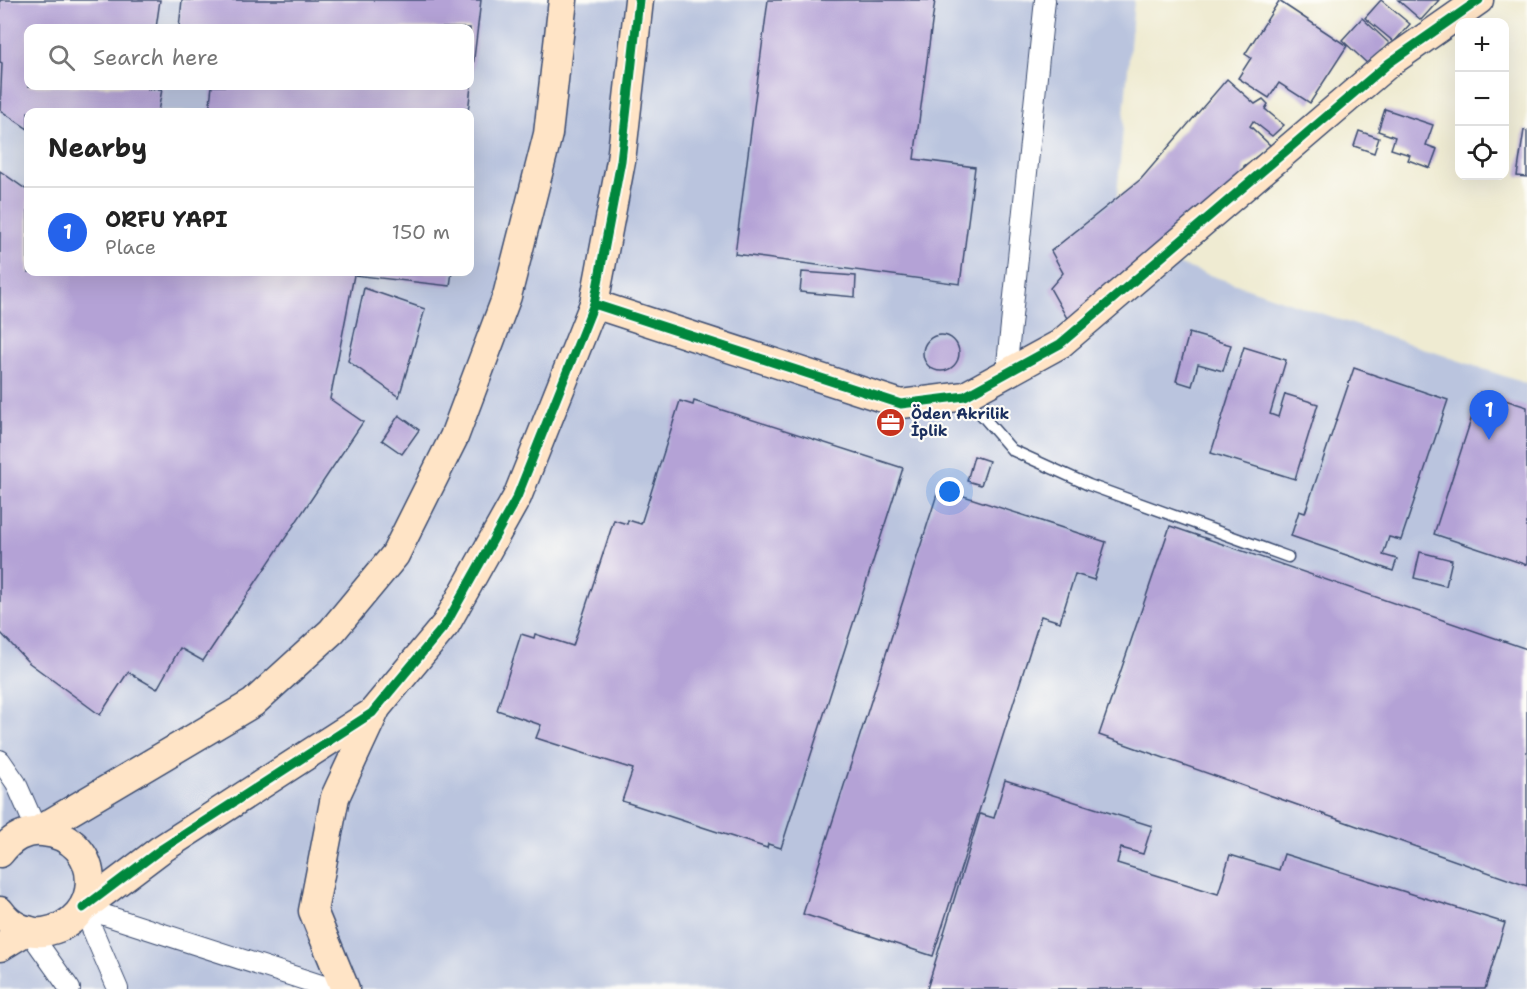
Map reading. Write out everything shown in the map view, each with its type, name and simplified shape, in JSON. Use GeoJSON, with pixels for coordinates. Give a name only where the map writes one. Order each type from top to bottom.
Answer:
{"type":"FeatureCollection","features":[{"type":"Feature","properties":{"kind":"street"},"geometry":{"type":"LineString","coordinates":[[37,831],[253,703],[332,631],[395,555],[454,437],[507,296],[548,134],[563,0]]}},
{"type":"Feature","properties":{"kind":"street"},"geometry":{"type":"LineString","coordinates":[[0,911],[5,919],[20,928],[39,932],[57,930],[72,921],[83,908],[160,850],[372,713],[446,624],[517,497],[594,304],[621,161],[639,0]]}},
{"type":"Feature","properties":{"kind":"street"},"geometry":{"type":"LineString","coordinates":[[1006,373],[1045,0]]}},
{"type":"Feature","properties":{"kind":"street"},"geometry":{"type":"LineString","coordinates":[[594,304],[901,404],[965,396],[1060,344],[1389,63],[1479,0]]}},
{"type":"Feature","properties":{"kind":"street"},"geometry":{"type":"LineString","coordinates":[[345,989],[313,910],[335,797],[377,707]]}},
{"type":"Feature","properties":{"kind":"street"},"geometry":{"type":"LineString","coordinates":[[0,760],[16,783],[37,831]]}},
{"type":"Feature","properties":{"kind":"street"},"geometry":{"type":"LineString","coordinates":[[0,853],[10,841],[26,833],[37,831],[54,833],[69,840],[85,859],[90,876],[90,891],[83,908],[118,989]]}},
{"type":"Feature","properties":{"kind":"street"},"geometry":{"type":"LineString","coordinates":[[83,908],[333,989]]}},
{"type":"Feature","properties":{"kind":"street"},"geometry":{"type":"LineString","coordinates":[[0,947],[27,930]]}},
{"type":"Feature","properties":{"kind":"street"},"geometry":{"type":"LineString","coordinates":[[27,930],[70,989]]}},
{"type":"Feature","properties":{"kind":"lane"},"geometry":{"type":"LineString","coordinates":[[965,396],[1012,450],[1089,485],[1288,558]]}},
{"type":"Feature","properties":{"kind":"shaded area"},"geometry":{"type":"Polygon","coordinates":[[[0,0],[1134,0],[1113,242],[1527,384],[1527,989],[0,989],[0,0]]]}},
{"type":"Feature","properties":{"kind":"building"},"geometry":{"type":"Polygon","coordinates":[[[0,0],[160,0],[157,24],[24,24],[24,90],[162,90],[159,108],[24,108],[24,126],[0,110],[2,63],[0,62],[0,0]]]}},
{"type":"Feature","properties":{"kind":"building"},"geometry":{"type":"Polygon","coordinates":[[[182,0],[481,0],[474,58],[474,24],[179,24],[182,0]]]}},
{"type":"Feature","properties":{"kind":"building"},"geometry":{"type":"Polygon","coordinates":[[[768,0],[935,0],[914,159],[975,167],[960,284],[735,254],[768,0]]]}},
{"type":"Feature","properties":{"kind":"building"},"geometry":{"type":"Polygon","coordinates":[[[1381,0],[1410,24],[1394,42],[1365,18],[1381,0]]]}},
{"type":"Feature","properties":{"kind":"building"},"geometry":{"type":"Polygon","coordinates":[[[1398,0],[1439,0],[1421,20],[1398,0]]]}},
{"type":"Feature","properties":{"kind":"building"},"geometry":{"type":"Polygon","coordinates":[[[1279,1],[1347,46],[1310,103],[1279,83],[1269,98],[1238,78],[1251,58],[1245,54],[1279,1]]]}},
{"type":"Feature","properties":{"kind":"building"},"geometry":{"type":"Polygon","coordinates":[[[1362,18],[1389,43],[1369,65],[1342,40],[1362,18]]]}},
{"type":"Feature","properties":{"kind":"building"},"geometry":{"type":"Polygon","coordinates":[[[1227,79],[1255,104],[1263,99],[1268,104],[1265,109],[1284,125],[1272,136],[1253,121],[1250,126],[1271,146],[1244,166],[1242,181],[1072,327],[1050,288],[1063,273],[1051,251],[1141,179],[1227,79]]]}},
{"type":"Feature","properties":{"kind":"building"},"geometry":{"type":"Polygon","coordinates":[[[212,90],[471,90],[468,108],[209,108],[212,90]]]}},
{"type":"Feature","properties":{"kind":"building"},"geometry":{"type":"Polygon","coordinates":[[[1385,109],[1433,125],[1426,145],[1437,149],[1430,168],[1408,160],[1410,155],[1391,149],[1395,137],[1378,131],[1385,109]]]}},
{"type":"Feature","properties":{"kind":"building"},"geometry":{"type":"Polygon","coordinates":[[[1524,130],[1527,131],[1527,177],[1517,176],[1524,130]]]}},
{"type":"Feature","properties":{"kind":"building"},"geometry":{"type":"Polygon","coordinates":[[[1359,131],[1379,138],[1374,153],[1354,146],[1359,131]]]}},
{"type":"Feature","properties":{"kind":"building"},"geometry":{"type":"Polygon","coordinates":[[[0,171],[24,188],[24,276],[354,276],[330,399],[363,422],[203,661],[180,648],[157,689],[128,672],[100,715],[28,662],[0,632],[0,171]]]}},
{"type":"Feature","properties":{"kind":"building"},"geometry":{"type":"Polygon","coordinates":[[[802,272],[856,276],[855,297],[800,292],[802,272]]]}},
{"type":"Feature","properties":{"kind":"building"},"geometry":{"type":"Polygon","coordinates":[[[363,276],[451,276],[450,286],[363,276]]]}},
{"type":"Feature","properties":{"kind":"building"},"geometry":{"type":"Polygon","coordinates":[[[364,288],[425,309],[399,397],[348,361],[364,288]]]}},
{"type":"Feature","properties":{"kind":"building"},"geometry":{"type":"Polygon","coordinates":[[[1189,333],[1231,345],[1223,371],[1198,364],[1192,386],[1176,381],[1189,333]]]}},
{"type":"Feature","properties":{"kind":"building"},"geometry":{"type":"Polygon","coordinates":[[[941,335],[954,340],[959,353],[954,366],[941,371],[928,366],[923,353],[928,340],[941,335]]]}},
{"type":"Feature","properties":{"kind":"building"},"geometry":{"type":"Polygon","coordinates":[[[1244,347],[1286,360],[1270,414],[1278,417],[1285,394],[1318,404],[1295,479],[1211,453],[1244,347]]]}},
{"type":"Feature","properties":{"kind":"building"},"geometry":{"type":"Polygon","coordinates":[[[1354,368],[1448,400],[1401,540],[1389,537],[1383,555],[1397,559],[1393,571],[1291,536],[1299,511],[1305,513],[1354,368]]]}},
{"type":"Feature","properties":{"kind":"building"},"geometry":{"type":"Polygon","coordinates":[[[1480,392],[1527,407],[1527,565],[1434,534],[1480,392]]]}},
{"type":"Feature","properties":{"kind":"building"},"geometry":{"type":"Polygon","coordinates":[[[680,401],[693,405],[694,401],[903,468],[781,848],[768,844],[767,848],[622,801],[633,769],[536,738],[541,725],[497,710],[521,634],[534,638],[535,634],[573,646],[614,520],[627,524],[628,520],[641,524],[680,401]]]}},
{"type":"Feature","properties":{"kind":"building"},"geometry":{"type":"Polygon","coordinates":[[[399,415],[419,430],[402,454],[382,440],[399,415]]]}},
{"type":"Feature","properties":{"kind":"building"},"geometry":{"type":"Polygon","coordinates":[[[974,456],[989,461],[981,485],[967,481],[974,456]]]}},
{"type":"Feature","properties":{"kind":"building"},"geometry":{"type":"Polygon","coordinates":[[[939,488],[1106,542],[1094,580],[1075,574],[1060,622],[1041,616],[933,956],[803,914],[939,488]]]}},
{"type":"Feature","properties":{"kind":"building"},"geometry":{"type":"Polygon","coordinates":[[[1170,526],[1527,649],[1527,886],[1099,735],[1170,526]]]}},
{"type":"Feature","properties":{"kind":"building"},"geometry":{"type":"Polygon","coordinates":[[[1420,552],[1452,560],[1446,586],[1414,578],[1420,552]]]}},
{"type":"Feature","properties":{"kind":"building"},"geometry":{"type":"Polygon","coordinates":[[[1005,780],[1152,826],[1143,854],[1121,848],[1117,863],[1218,894],[1230,855],[1279,870],[1284,854],[1505,923],[1485,989],[927,989],[980,814],[994,818],[1005,780]]]}},
{"type":"Feature","properties":{"kind":"cycle path"},"geometry":{"type":"LineString","coordinates":[[83,908],[160,850],[372,713],[446,624],[517,497],[594,304],[621,161],[639,0]]}},
{"type":"Feature","properties":{"kind":"cycle path"},"geometry":{"type":"LineString","coordinates":[[594,304],[901,404],[965,396],[1060,344],[1389,63],[1479,0]]}},
{"type":"Feature","properties":{"kind":"place","name":"Öden Akrilik İplik"},"geometry":{"type":"Point","coordinates":[890,423]}},
{"type":"Feature","properties":{"kind":"place","name":"ORFU YAPI"},"geometry":{"type":"Point","coordinates":[1489,440]}}]}
